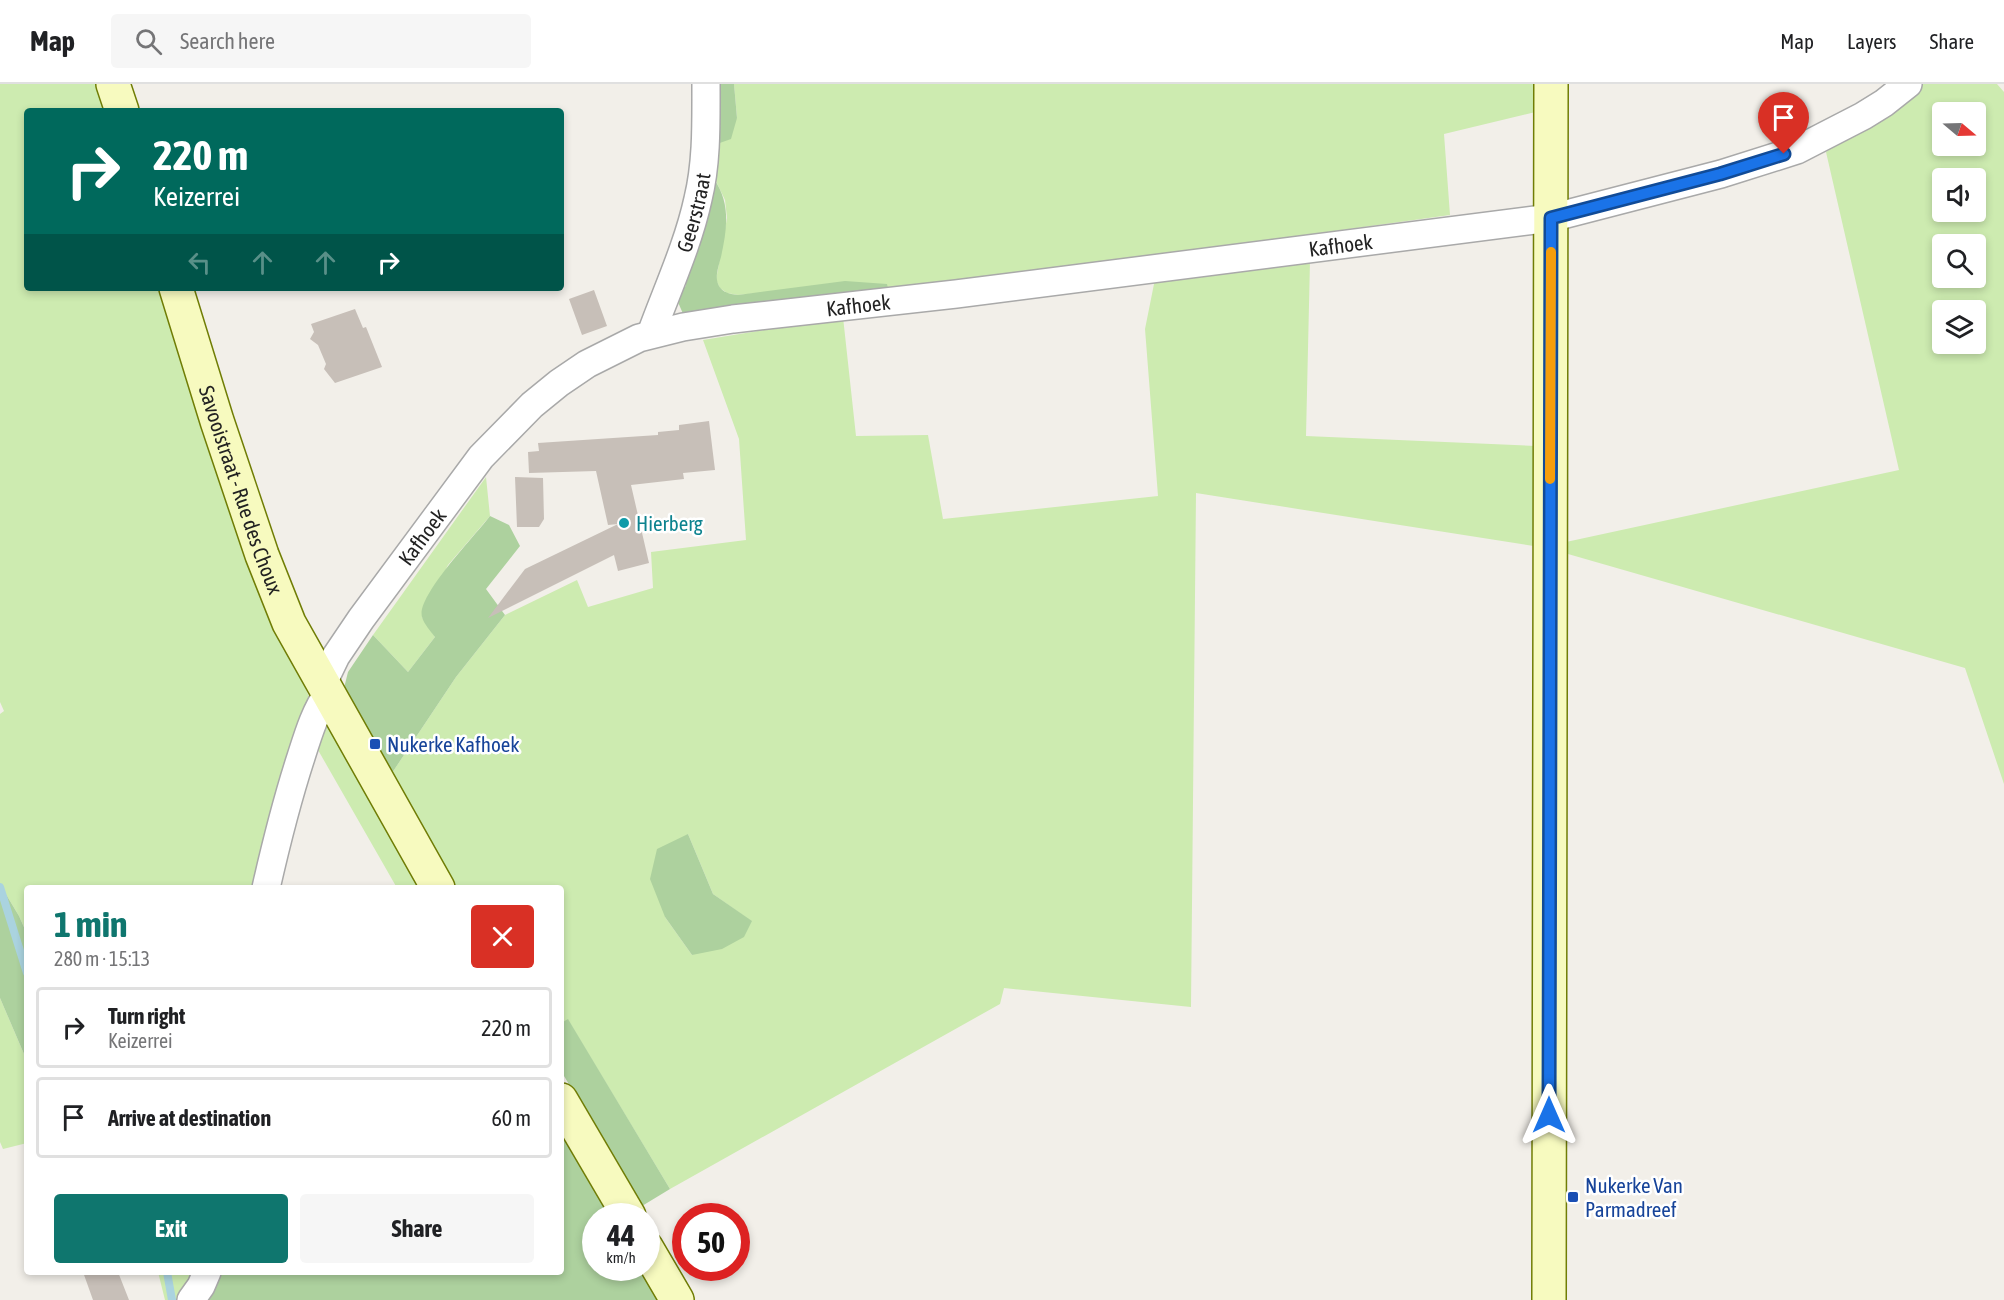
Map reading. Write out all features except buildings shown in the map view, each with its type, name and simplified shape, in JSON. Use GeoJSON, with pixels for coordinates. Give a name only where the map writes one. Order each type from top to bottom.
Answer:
{"type":"FeatureCollection","features":[{"type":"Feature","properties":{"kind":"main road"},"geometry":{"type":"LineString","coordinates":[[113,84],[121,108]]}},
{"type":"Feature","properties":{"kind":"main road"},"geometry":{"type":"LineString","coordinates":[[1549,1300],[1551,84]]}},
{"type":"Feature","properties":{"kind":"main road","name":"Savooistraat - Rue des Choux"},"geometry":{"type":"LineString","coordinates":[[177,291],[217,422],[262,555],[289,623],[436,885]]}},
{"type":"Feature","properties":{"kind":"main road"},"geometry":{"type":"LineString","coordinates":[[564,1105],[621,1203]]}},
{"type":"Feature","properties":{"kind":"main road"},"geometry":{"type":"LineString","coordinates":[[660,1271],[677,1300]]}},
{"type":"Feature","properties":{"kind":"street","name":"Geerstraat"},"geometry":{"type":"LineString","coordinates":[[651,334],[688,236],[699,197],[706,141],[706,84]]}},
{"type":"Feature","properties":{"kind":"street","name":"Kafhoek"},"geometry":{"type":"LineString","coordinates":[[326,687],[336,656],[481,457],[532,405],[559,383],[617,348],[651,334],[733,319],[967,293],[1551,218],[1720,174],[1797,150],[1863,116],[1908,84]]}},
{"type":"Feature","properties":{"kind":"street"},"geometry":{"type":"LineString","coordinates":[[267,885],[286,804],[326,687]]}},
{"type":"Feature","properties":{"kind":"street"},"geometry":{"type":"LineString","coordinates":[[191,1300],[206,1275]]}},
{"type":"Feature","properties":{"kind":"green space"},"geometry":{"type":"Polygon","coordinates":[[[0,84],[102,84],[109,108],[24,108],[24,291],[164,291],[256,576],[311,701],[260,885],[24,885],[24,927],[4,891],[0,889],[0,714],[4,711],[0,702],[0,84]]]}},
{"type":"Feature","properties":{"kind":"green space"},"geometry":{"type":"Polygon","coordinates":[[[711,84],[734,84],[737,118],[731,139],[714,145],[711,84]]]}},
{"type":"Feature","properties":{"kind":"green space"},"geometry":{"type":"Polygon","coordinates":[[[734,84],[1540,84],[1540,111],[1444,134],[1450,215],[889,293],[778,291],[738,295],[727,293],[720,288],[716,280],[727,218],[725,200],[715,179],[714,145],[737,118],[734,84]]]}},
{"type":"Feature","properties":{"kind":"green space"},"geometry":{"type":"Polygon","coordinates":[[[1920,84],[1997,84],[2004,92],[2004,784],[1965,668],[1568,554],[1566,542],[1899,470],[1826,152],[1920,84]]]}},
{"type":"Feature","properties":{"kind":"green space"},"geometry":{"type":"Polygon","coordinates":[[[714,179],[723,198],[726,217],[725,237],[717,278],[718,284],[725,292],[738,295],[845,281],[887,284],[889,293],[684,316],[674,293],[686,286],[683,279],[714,179]]]}},
{"type":"Feature","properties":{"kind":"green space"},"geometry":{"type":"Polygon","coordinates":[[[1310,261],[1306,436],[1536,446],[1540,547],[1196,493],[1191,1007],[1004,988],[1000,1004],[670,1189],[568,1020],[564,1022],[564,885],[453,885],[390,776],[456,677],[505,615],[577,580],[588,607],[653,588],[651,552],[746,540],[739,439],[703,340],[843,317],[856,436],[928,435],[943,519],[1158,496],[1145,329],[1155,279],[1310,261]],[[688,834],[665,917],[692,955],[751,921],[713,894],[688,834]]]}},
{"type":"Feature","properties":{"kind":"green space"},"geometry":{"type":"Polygon","coordinates":[[[486,477],[490,516],[448,565],[422,617],[435,637],[408,672],[373,635],[486,477]]]}},
{"type":"Feature","properties":{"kind":"green space"},"geometry":{"type":"Polygon","coordinates":[[[490,516],[509,525],[520,546],[486,589],[505,615],[456,677],[390,776],[344,688],[348,672],[373,635],[408,672],[435,637],[422,617],[428,595],[448,566],[490,516]]]}},
{"type":"Feature","properties":{"kind":"green space"},"geometry":{"type":"Polygon","coordinates":[[[324,718],[420,885],[395,885],[314,743],[324,718]]]}},
{"type":"Feature","properties":{"kind":"green space"},"geometry":{"type":"Polygon","coordinates":[[[688,834],[713,894],[752,921],[744,937],[722,949],[692,955],[665,917],[650,879],[657,849],[688,834]]]}},
{"type":"Feature","properties":{"kind":"green space"},"geometry":{"type":"Polygon","coordinates":[[[0,889],[4,891],[24,927],[24,1054],[0,998],[0,889]]]}},
{"type":"Feature","properties":{"kind":"green space"},"geometry":{"type":"Polygon","coordinates":[[[0,998],[24,1054],[24,1144],[3,1149],[0,1142],[0,998]]]}},
{"type":"Feature","properties":{"kind":"green space"},"geometry":{"type":"Polygon","coordinates":[[[568,1019],[670,1189],[647,1203],[640,1203],[564,1076],[564,1021],[568,1019]]]}},
{"type":"Feature","properties":{"kind":"green space"},"geometry":{"type":"Polygon","coordinates":[[[564,1134],[604,1203],[582,1203],[582,1281],[648,1281],[659,1300],[202,1300],[216,1275],[564,1275],[564,1134]]]}},
{"type":"Feature","properties":{"kind":"green space"},"geometry":{"type":"Polygon","coordinates":[[[159,1275],[196,1275],[182,1300],[165,1300],[159,1275]]]}},
{"type":"Feature","properties":{"kind":"waterway"},"geometry":{"type":"LineString","coordinates":[[0,887],[24,963]]}},
{"type":"Feature","properties":{"kind":"waterway"},"geometry":{"type":"LineString","coordinates":[[168,1275],[172,1300]]}},
{"type":"Feature","properties":{"kind":"slow traffic"},"geometry":{"type":"LineString","coordinates":[[1550,479],[1551,252]]}},
{"type":"Feature","properties":{"kind":"place","name":"Hierberg"},"geometry":{"type":"Point","coordinates":[624,523]}},
{"type":"Feature","properties":{"kind":"place","name":"Nukerke Kafhoek"},"geometry":{"type":"Point","coordinates":[375,744]}},
{"type":"Feature","properties":{"kind":"place","name":"Nukerke Van Parmadreef"},"geometry":{"type":"Point","coordinates":[1573,1197]}},
{"type":"Feature","properties":{"kind":"route"},"geometry":{"type":"LineString","coordinates":[[1549,1115],[1551,218],[1720,174],[1784,154]]}}]}
